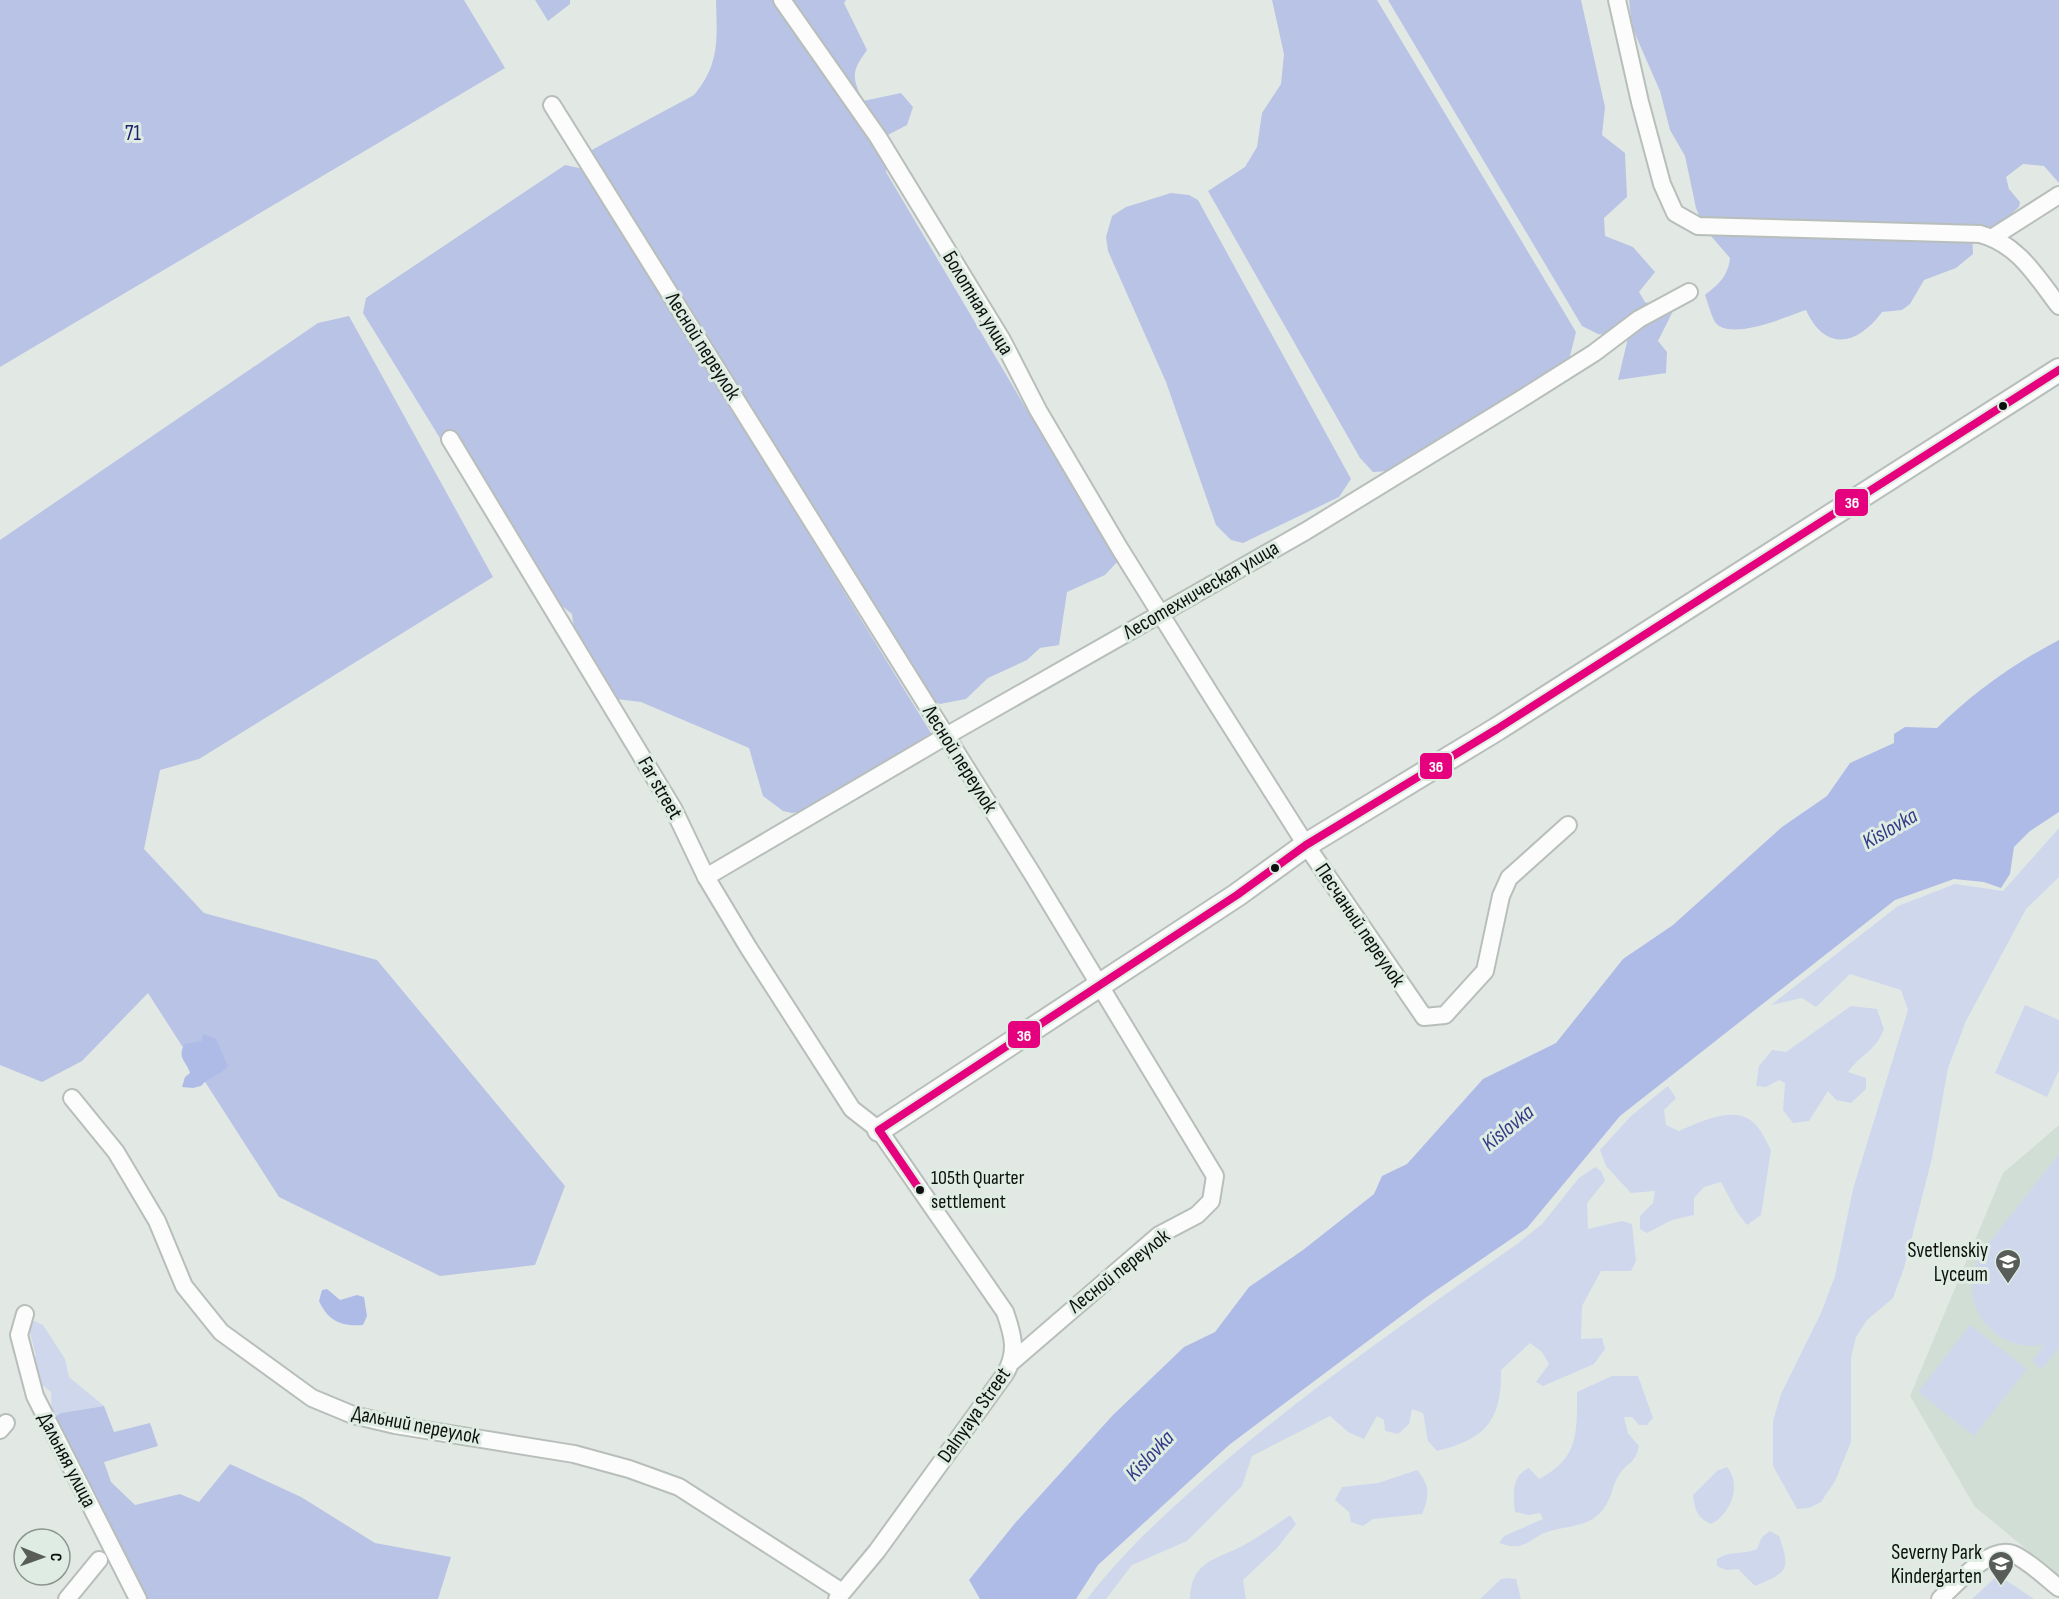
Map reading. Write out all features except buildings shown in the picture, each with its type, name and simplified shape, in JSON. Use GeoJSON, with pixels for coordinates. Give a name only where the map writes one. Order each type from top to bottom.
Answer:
{"type":"FeatureCollection","features":[{"type":"Feature","properties":{"kind":"street","name":"Болотная улица"},"geometry":{"type":"LineString","coordinates":[[782,0],[878,137],[1002,340],[1038,410],[1161,613]]}},
{"type":"Feature","properties":{"kind":"street"},"geometry":{"type":"LineString","coordinates":[[1617,0],[1662,184],[1679,217],[1698,226],[1963,232],[1993,237],[2018,254],[2059,306]]}},
{"type":"Feature","properties":{"kind":"street","name":"Лесной переулок"},"geometry":{"type":"LineString","coordinates":[[552,105],[946,736],[1215,1176],[1211,1201],[1197,1215],[1159,1235],[1012,1361]]}},
{"type":"Feature","properties":{"kind":"street"},"geometry":{"type":"LineString","coordinates":[[1993,237],[2059,195]]}},
{"type":"Feature","properties":{"kind":"street","name":"Лесотехническая улица"},"geometry":{"type":"LineString","coordinates":[[706,877],[946,736],[1306,531],[1526,396],[1593,353],[1639,319],[1689,292]]}},
{"type":"Feature","properties":{"kind":"street"},"geometry":{"type":"LineString","coordinates":[[879,1130],[1237,895],[1306,845],[1497,729],[2059,370]]}},
{"type":"Feature","properties":{"kind":"street","name":"Far street"},"geometry":{"type":"LineString","coordinates":[[450,439],[674,810],[706,877],[852,1109],[879,1130]]}},
{"type":"Feature","properties":{"kind":"street","name":"Песчаный переулок"},"geometry":{"type":"LineString","coordinates":[[1161,613],[1306,845],[1424,1017],[1434,1018],[1445,1015],[1485,971],[1501,896],[1509,878],[1569,825]]}},
{"type":"Feature","properties":{"kind":"street","name":"Дальний переулок"},"geometry":{"type":"LineString","coordinates":[[72,1098],[116,1152],[157,1221],[184,1286],[191,1295],[221,1332],[312,1398],[353,1415],[395,1425],[574,1454],[629,1469],[679,1487],[840,1595]]}},
{"type":"Feature","properties":{"kind":"street","name":"Dalnyaya Street"},"geometry":{"type":"LineString","coordinates":[[840,1595],[877,1551],[1012,1361],[1014,1346],[1005,1312],[879,1130]]}},
{"type":"Feature","properties":{"kind":"street","name":"Дальняя улица"},"geometry":{"type":"LineString","coordinates":[[25,1314],[19,1335],[35,1396],[138,1599]]}},
{"type":"Feature","properties":{"kind":"street"},"geometry":{"type":"LineString","coordinates":[[1940,1599],[1991,1555],[2007,1552],[2015,1555],[2059,1588]]}},
{"type":"Feature","properties":{"kind":"street"},"geometry":{"type":"LineString","coordinates":[[67,1599],[99,1560]]}},
{"type":"Feature","properties":{"kind":"shaded area"},"geometry":{"type":"Polygon","coordinates":[[[2059,828],[2059,877],[2026,909],[1966,1021],[1948,1068],[1932,1158],[1904,1268],[1893,1298],[1867,1320],[1856,1337],[1851,1358],[1851,1442],[1835,1481],[1821,1502],[1809,1508],[1797,1509],[1773,1466],[1773,1421],[1781,1394],[1821,1313],[1835,1276],[1853,1189],[1908,1010],[1901,990],[1850,974],[1816,1007],[1802,998],[1771,1005],[1898,906],[1955,884],[2003,891],[2059,828]]]}},
{"type":"Feature","properties":{"kind":"shaded area"},"geometry":{"type":"Polygon","coordinates":[[[2025,1005],[2059,1020],[2059,1070],[2047,1097],[1995,1073],[2025,1005]]]}},
{"type":"Feature","properties":{"kind":"shaded area"},"geometry":{"type":"Polygon","coordinates":[[[1851,1006],[1877,1009],[1884,1029],[1877,1043],[1848,1072],[1866,1078],[1866,1089],[1851,1103],[1836,1100],[1828,1091],[1809,1121],[1793,1123],[1783,1110],[1785,1083],[1779,1080],[1766,1087],[1756,1086],[1759,1066],[1772,1050],[1786,1052],[1851,1006]]]}},
{"type":"Feature","properties":{"kind":"shaded area"},"geometry":{"type":"Polygon","coordinates":[[[1668,1086],[1676,1098],[1664,1110],[1666,1125],[1679,1131],[1718,1116],[1739,1115],[1756,1125],[1764,1137],[1771,1150],[1761,1215],[1747,1225],[1737,1212],[1721,1182],[1704,1187],[1694,1198],[1694,1215],[1672,1220],[1647,1233],[1640,1229],[1640,1216],[1653,1203],[1655,1191],[1631,1193],[1606,1166],[1600,1150],[1631,1116],[1668,1086]]]}},
{"type":"Feature","properties":{"kind":"shaded area","name":"Svetlenskiy Lyceum"},"geometry":{"type":"Polygon","coordinates":[[[2059,1125],[2059,1576],[1975,1507],[1910,1396],[2003,1173],[2059,1125]]]}},
{"type":"Feature","properties":{"kind":"shaded area"},"geometry":{"type":"Polygon","coordinates":[[[2059,1154],[2059,1348],[2042,1369],[2032,1361],[2045,1344],[2032,1346],[2019,1344],[1996,1334],[1979,1314],[1974,1302],[1972,1284],[1981,1253],[2059,1154]]]}},
{"type":"Feature","properties":{"kind":"shaded area"},"geometry":{"type":"Polygon","coordinates":[[[1595,1167],[1601,1171],[1605,1181],[1587,1203],[1588,1229],[1622,1221],[1632,1224],[1636,1261],[1631,1271],[1601,1271],[1582,1306],[1581,1339],[1602,1338],[1605,1349],[1594,1364],[1543,1386],[1536,1382],[1549,1364],[1542,1352],[1530,1343],[1501,1370],[1498,1402],[1494,1415],[1487,1425],[1479,1434],[1437,1451],[1428,1441],[1423,1413],[1412,1409],[1409,1424],[1398,1434],[1385,1431],[1384,1420],[1377,1416],[1364,1439],[1348,1432],[1330,1416],[1252,1456],[1242,1486],[1187,1541],[1132,1565],[1106,1599],[1087,1599],[1144,1534],[1192,1490],[1282,1414],[1542,1224],[1579,1178],[1595,1167]]]}},
{"type":"Feature","properties":{"kind":"shaded area"},"geometry":{"type":"Polygon","coordinates":[[[34,1321],[43,1325],[65,1359],[69,1377],[104,1406],[61,1413],[52,1418],[51,1392],[44,1386],[36,1388],[30,1359],[36,1356],[28,1325],[34,1321]]]}},
{"type":"Feature","properties":{"kind":"shaded area"},"geometry":{"type":"Polygon","coordinates":[[[1970,1325],[2027,1369],[1974,1436],[1918,1392],[1970,1325]]]}},
{"type":"Feature","properties":{"kind":"shaded area"},"geometry":{"type":"Polygon","coordinates":[[[1612,1376],[1638,1376],[1653,1418],[1647,1425],[1639,1425],[1632,1417],[1624,1417],[1628,1433],[1639,1446],[1633,1460],[1617,1479],[1606,1505],[1595,1518],[1574,1526],[1550,1531],[1522,1545],[1508,1546],[1499,1543],[1504,1536],[1543,1519],[1540,1513],[1529,1515],[1515,1512],[1514,1487],[1516,1481],[1523,1471],[1529,1468],[1539,1479],[1562,1463],[1569,1453],[1576,1432],[1577,1392],[1612,1376]]]}},
{"type":"Feature","properties":{"kind":"shaded area"},"geometry":{"type":"Polygon","coordinates":[[[1727,1467],[1734,1482],[1732,1498],[1724,1513],[1711,1524],[1698,1513],[1693,1495],[1717,1471],[1727,1467]]]}},
{"type":"Feature","properties":{"kind":"shaded area"},"geometry":{"type":"Polygon","coordinates":[[[1417,1470],[1427,1491],[1422,1514],[1373,1519],[1363,1526],[1351,1522],[1349,1512],[1335,1500],[1342,1487],[1378,1483],[1417,1470]]]}},
{"type":"Feature","properties":{"kind":"shaded area"},"geometry":{"type":"Polygon","coordinates":[[[1290,1515],[1296,1524],[1277,1548],[1243,1580],[1246,1599],[1190,1599],[1195,1576],[1208,1562],[1246,1544],[1290,1515]]]}},
{"type":"Feature","properties":{"kind":"shaded area"},"geometry":{"type":"Polygon","coordinates":[[[1770,1531],[1779,1536],[1785,1556],[1784,1568],[1774,1577],[1755,1586],[1738,1569],[1726,1570],[1717,1566],[1717,1559],[1722,1556],[1757,1549],[1762,1537],[1770,1531]]]}},
{"type":"Feature","properties":{"kind":"shaded area","name":"Severny Park Kindergarten"},"geometry":{"type":"Polygon","coordinates":[[[1998,1575],[2034,1599],[1972,1599],[1998,1575]]]}},
{"type":"Feature","properties":{"kind":"shaded area"},"geometry":{"type":"Polygon","coordinates":[[[1501,1579],[1516,1579],[1521,1599],[1480,1599],[1501,1579]]]}},
{"type":"Feature","properties":{"kind":"green space","name":"71"},"geometry":{"type":"Polygon","coordinates":[[[0,0],[464,0],[505,68],[0,367],[0,0]]]}},
{"type":"Feature","properties":{"kind":"green space"},"geometry":{"type":"Polygon","coordinates":[[[535,0],[570,0],[570,4],[548,21],[535,0]]]}},
{"type":"Feature","properties":{"kind":"green space"},"geometry":{"type":"Polygon","coordinates":[[[716,0],[846,0],[844,3],[867,50],[858,64],[855,75],[863,101],[901,93],[913,107],[907,125],[886,136],[886,172],[1101,535],[1119,560],[1105,575],[1067,592],[1059,645],[1040,648],[1027,660],[988,678],[966,699],[940,704],[926,696],[588,152],[694,95],[709,73],[713,62],[716,39],[716,0]]]}},
{"type":"Feature","properties":{"kind":"green space"},"geometry":{"type":"Polygon","coordinates":[[[1272,0],[1377,0],[1576,332],[1568,364],[1513,398],[1512,416],[1480,436],[1461,429],[1390,471],[1373,472],[1360,458],[1208,191],[1245,167],[1257,147],[1262,113],[1281,84],[1284,54],[1272,0]]]}},
{"type":"Feature","properties":{"kind":"green space"},"geometry":{"type":"Polygon","coordinates":[[[1388,0],[1581,0],[1605,107],[1602,135],[1625,153],[1627,197],[1604,218],[1605,236],[1633,247],[1655,272],[1639,292],[1645,302],[1673,311],[1658,341],[1667,352],[1666,373],[1618,380],[1628,338],[1598,334],[1582,326],[1388,0]]]}},
{"type":"Feature","properties":{"kind":"green space"},"geometry":{"type":"Polygon","coordinates":[[[1629,0],[2059,0],[2059,183],[2044,166],[2023,164],[2006,177],[2009,189],[2020,202],[2019,207],[2003,221],[2003,233],[1972,232],[1973,254],[1956,268],[1924,280],[1910,304],[1902,310],[1882,312],[1862,332],[1852,337],[1842,340],[1822,333],[1806,310],[1745,329],[1722,327],[1715,322],[1705,295],[1722,279],[1730,258],[1704,228],[1696,208],[1685,156],[1670,130],[1660,91],[1632,27],[1629,0]]]}},
{"type":"Feature","properties":{"kind":"green space"},"geometry":{"type":"Polygon","coordinates":[[[565,165],[584,169],[931,733],[924,756],[813,810],[792,813],[783,811],[763,796],[749,748],[641,702],[608,698],[577,653],[572,614],[552,598],[532,588],[363,313],[366,298],[565,165]]]}},
{"type":"Feature","properties":{"kind":"green space"},"geometry":{"type":"Polygon","coordinates":[[[1171,193],[1189,195],[1198,200],[1351,479],[1339,497],[1243,543],[1231,540],[1216,525],[1166,382],[1108,251],[1106,237],[1112,216],[1126,207],[1171,193]]]}},
{"type":"Feature","properties":{"kind":"green space"},"geometry":{"type":"Polygon","coordinates":[[[349,316],[493,577],[199,759],[160,770],[144,849],[204,913],[377,960],[565,1186],[535,1265],[440,1276],[279,1197],[148,993],[82,1061],[42,1082],[0,1065],[0,540],[318,323],[349,316]]]}},
{"type":"Feature","properties":{"kind":"green space"},"geometry":{"type":"Polygon","coordinates":[[[104,1406],[114,1432],[150,1423],[158,1446],[104,1462],[111,1482],[135,1505],[180,1494],[199,1502],[230,1464],[301,1497],[375,1543],[451,1557],[438,1599],[142,1599],[52,1418],[61,1413],[104,1406]]]}},
{"type":"Feature","properties":{"kind":"water","name":"Kislovka"},"geometry":{"type":"Polygon","coordinates":[[[2059,640],[2059,812],[2030,831],[2014,847],[2010,874],[2001,888],[1984,882],[1954,879],[1895,900],[1620,1116],[1527,1228],[1428,1296],[1229,1445],[1098,1565],[1076,1599],[980,1599],[969,1580],[1016,1522],[1113,1415],[1184,1347],[1215,1332],[1249,1287],[1303,1250],[1374,1194],[1382,1176],[1407,1164],[1483,1079],[1556,1043],[1623,959],[1673,925],[1782,827],[1827,796],[1850,763],[1894,743],[1894,734],[1905,727],[1937,728],[1995,679],[2059,640]]]}},
{"type":"Feature","properties":{"kind":"water"},"geometry":{"type":"Polygon","coordinates":[[[203,1034],[216,1039],[228,1066],[201,1086],[182,1087],[185,1077],[190,1073],[182,1056],[183,1049],[185,1044],[202,1041],[203,1034]]]}},
{"type":"Feature","properties":{"kind":"water"},"geometry":{"type":"Polygon","coordinates":[[[327,1289],[340,1300],[357,1295],[364,1297],[367,1316],[363,1325],[342,1324],[331,1318],[319,1301],[322,1290],[327,1289]]]}},
{"type":"Feature","properties":{"kind":"transit line","name":"36"},"geometry":{"type":"LineString","coordinates":[[920,1190],[879,1130],[1237,895],[1306,845],[1497,729],[2059,370]]}},
{"type":"Feature","properties":{"kind":"place","name":"105th Quarter settlement"},"geometry":{"type":"Point","coordinates":[920,1190]}},
{"type":"Feature","properties":{"kind":"place","name":"Svetlenskiy Lyceum"},"geometry":{"type":"Point","coordinates":[2008,1285]}},
{"type":"Feature","properties":{"kind":"place","name":"Severny Park Kindergarten"},"geometry":{"type":"Point","coordinates":[2001,1587]}}]}
